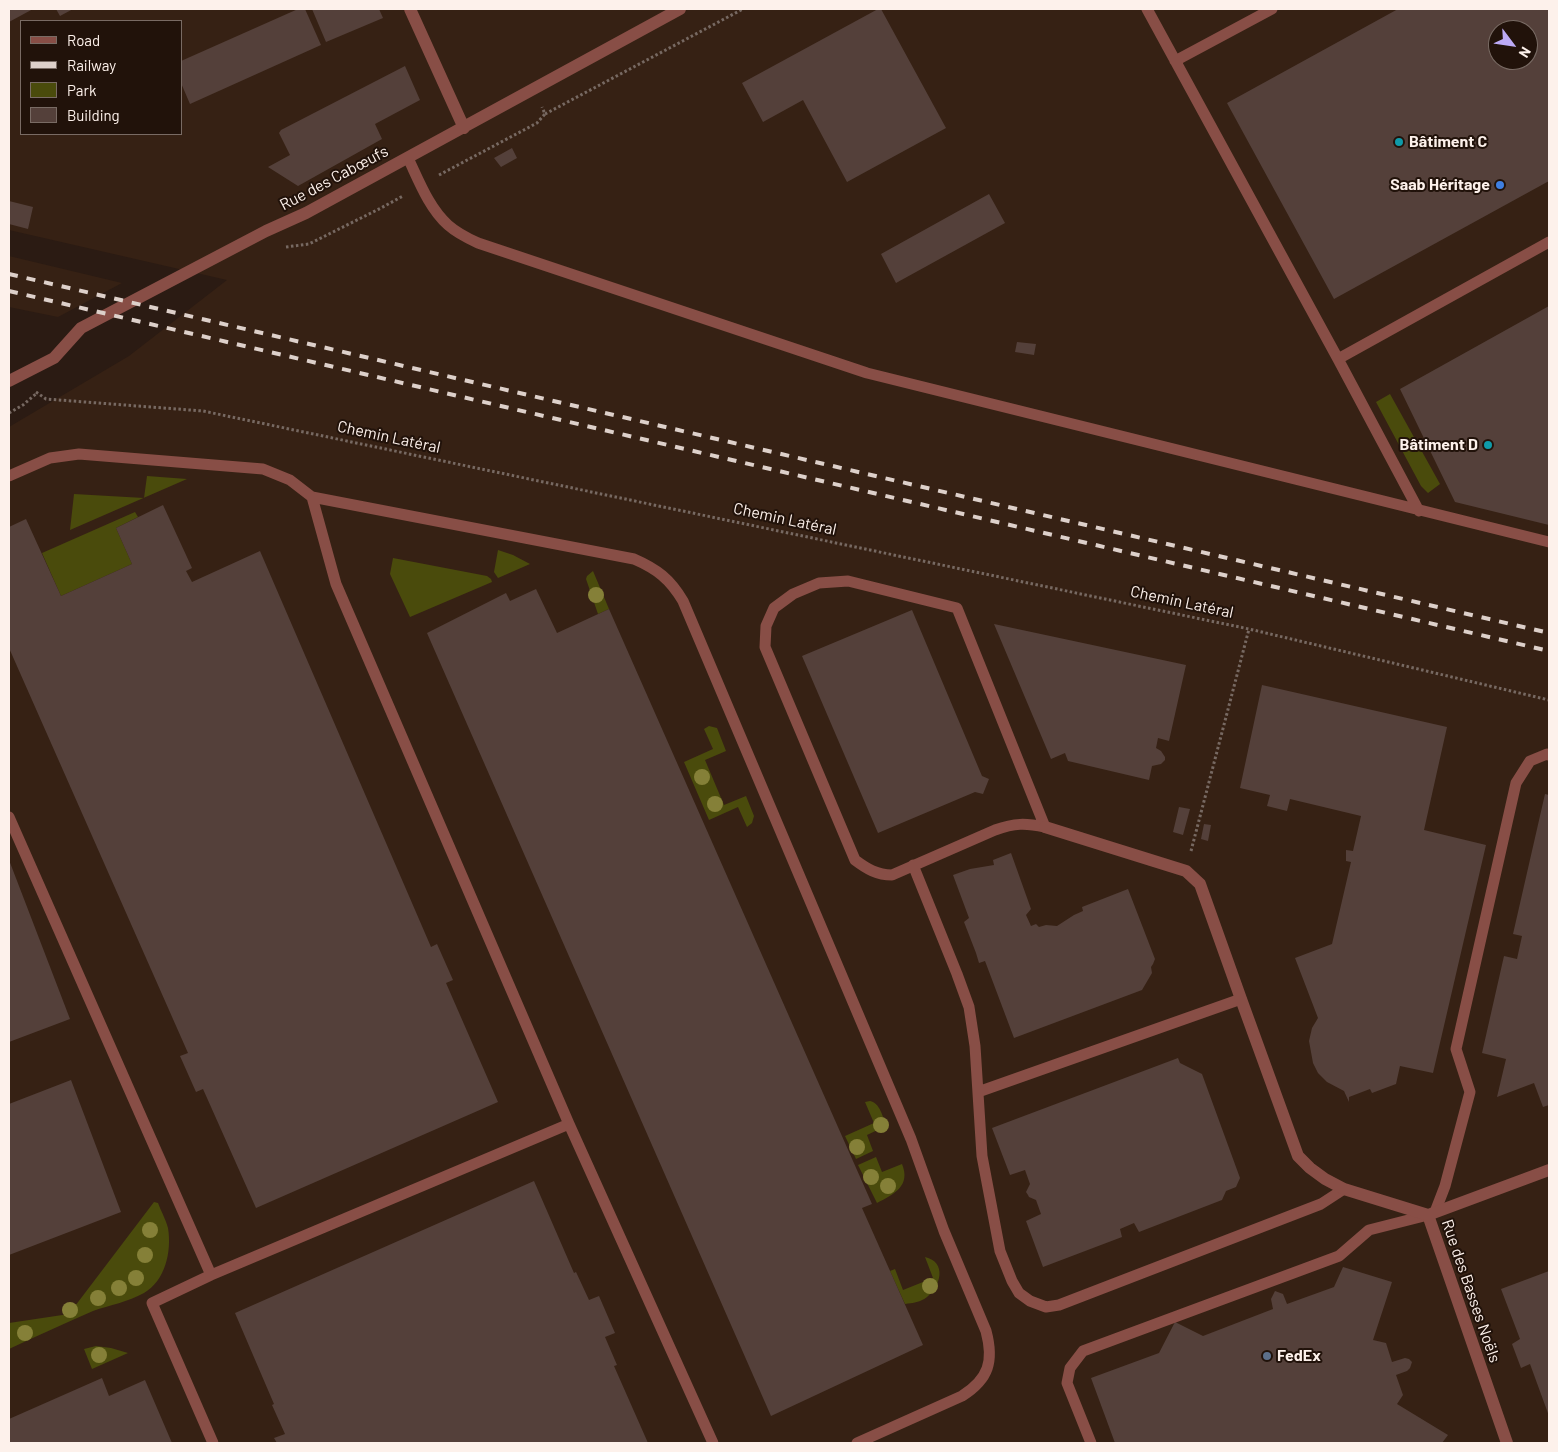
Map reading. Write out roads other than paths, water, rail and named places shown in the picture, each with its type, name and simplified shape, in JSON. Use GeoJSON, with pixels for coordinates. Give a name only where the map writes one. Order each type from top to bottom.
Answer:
{"type":"FeatureCollection","features":[{"type":"Feature","properties":{"kind":"street"},"geometry":{"type":"LineString","coordinates":[[410,9],[464,128]]}},
{"type":"Feature","properties":{"kind":"street","name":"Rue des Cabœufs"},"geometry":{"type":"LineString","coordinates":[[9,381],[54,358],[81,328],[266,231],[306,213],[680,9]]}},
{"type":"Feature","properties":{"kind":"street"},"geometry":{"type":"LineString","coordinates":[[1045,827],[1186,871],[1200,884],[1240,1000],[1298,1156],[1325,1179],[1344,1189],[1432,1214]]}},
{"type":"Feature","properties":{"kind":"street","name":"Rue des Basses Noëls"},"geometry":{"type":"LineString","coordinates":[[1507,1443],[1432,1214],[1549,1170]]}},
{"type":"Feature","properties":{"kind":"lane"},"geometry":{"type":"LineString","coordinates":[[1146,9],[1420,511]]}},
{"type":"Feature","properties":{"kind":"lane"},"geometry":{"type":"LineString","coordinates":[[1175,61],[1272,9]]}},
{"type":"Feature","properties":{"kind":"lane"},"geometry":{"type":"LineString","coordinates":[[408,158],[434,209],[458,233],[478,243],[867,373],[1549,542]]}},
{"type":"Feature","properties":{"kind":"lane"},"geometry":{"type":"LineString","coordinates":[[1338,359],[1549,242]]}},
{"type":"Feature","properties":{"kind":"lane"},"geometry":{"type":"LineString","coordinates":[[9,476],[50,458],[79,454],[263,469],[290,480],[312,496],[634,559],[668,579],[683,601],[911,1140],[944,1231],[986,1331],[990,1348],[988,1366],[978,1383],[971,1390],[962,1396],[857,1443]]}},
{"type":"Feature","properties":{"kind":"lane"},"geometry":{"type":"LineString","coordinates":[[312,496],[336,584],[569,1124],[713,1443]]}},
{"type":"Feature","properties":{"kind":"lane"},"geometry":{"type":"LineString","coordinates":[[848,581],[957,608],[1045,827],[1031,824],[1013,824],[892,875],[881,875],[867,869],[855,860],[765,647],[766,626],[774,608],[793,594],[819,583],[848,581]]}},
{"type":"Feature","properties":{"kind":"lane"},"geometry":{"type":"LineString","coordinates":[[1092,1443],[1068,1383],[1070,1368],[1083,1351],[1339,1256],[1368,1230],[1432,1214],[1445,1186],[1470,1092],[1456,1049],[1516,783],[1530,762],[1549,754]]}},
{"type":"Feature","properties":{"kind":"lane"},"geometry":{"type":"LineString","coordinates":[[9,817],[211,1275]]}},
{"type":"Feature","properties":{"kind":"lane"},"geometry":{"type":"LineString","coordinates":[[913,866],[957,974],[968,1007],[975,1046],[982,1156],[1000,1251],[1019,1293],[1030,1301],[1046,1307],[1059,1305],[1321,1204],[1344,1189]]}},
{"type":"Feature","properties":{"kind":"lane"},"geometry":{"type":"LineString","coordinates":[[978,1092],[1240,1000]]}},
{"type":"Feature","properties":{"kind":"lane"},"geometry":{"type":"LineString","coordinates":[[213,1443],[152,1303],[211,1275],[569,1124]]}},
{"type":"Feature","properties":{"kind":"railway"},"geometry":{"type":"LineString","coordinates":[[9,274],[1549,633]]}},
{"type":"Feature","properties":{"kind":"railway"},"geometry":{"type":"LineString","coordinates":[[9,291],[1549,651]]}},
{"type":"Feature","properties":{"kind":"place","name":"Bâtiment C"},"geometry":{"type":"Point","coordinates":[1399,142]}},
{"type":"Feature","properties":{"kind":"place","name":"Saab Héritage"},"geometry":{"type":"Point","coordinates":[1500,185]}},
{"type":"Feature","properties":{"kind":"place","name":"Bâtiment D"},"geometry":{"type":"Point","coordinates":[1488,445]}},
{"type":"Feature","properties":{"kind":"place","name":"FedEx"},"geometry":{"type":"Point","coordinates":[1267,1356]}}]}
